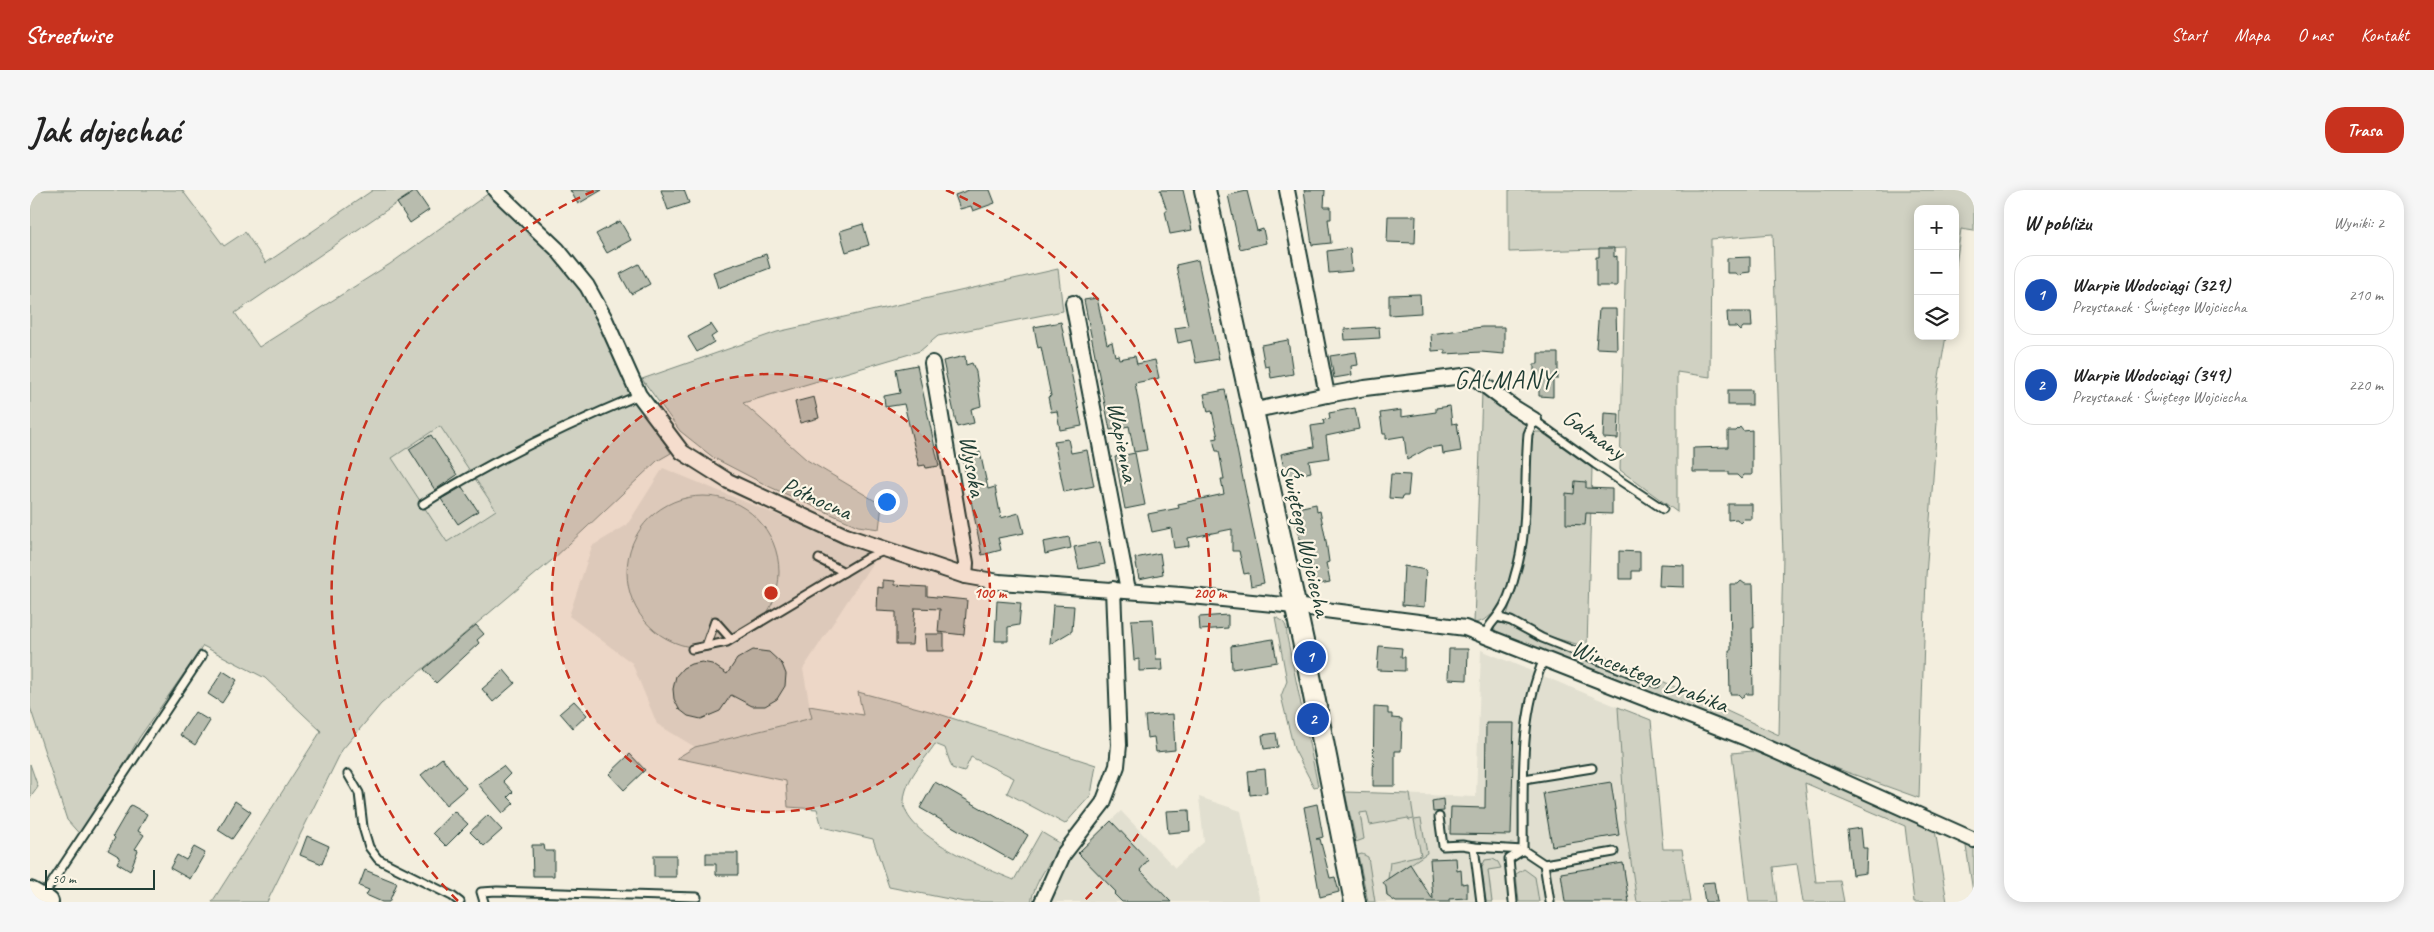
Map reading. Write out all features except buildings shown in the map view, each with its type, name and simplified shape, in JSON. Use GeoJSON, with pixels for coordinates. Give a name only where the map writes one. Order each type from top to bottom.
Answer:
{"type":"FeatureCollection","features":[{"type":"Feature","properties":{"kind":"street","name":"Północna"},"geometry":{"type":"LineString","coordinates":[[495,190],[557,249],[587,286],[604,317],[639,395],[682,452],[704,468],[735,485],[846,536],[965,576],[999,582],[1128,590],[1294,606]]}},
{"type":"Feature","properties":{"kind":"street","name":"Świętego Wojciecha"},"geometry":{"type":"LineString","coordinates":[[1205,190],[1355,902]]}},
{"type":"Feature","properties":{"kind":"street"},"geometry":{"type":"LineString","coordinates":[[1287,190],[1327,395]]}},
{"type":"Feature","properties":{"kind":"street","name":"Wapienna"},"geometry":{"type":"LineString","coordinates":[[1073,303],[1128,590]]}},
{"type":"Feature","properties":{"kind":"street","name":"Wysoka"},"geometry":{"type":"LineString","coordinates":[[932,363],[966,563],[965,576]]}},
{"type":"Feature","properties":{"kind":"street","name":"Galmany"},"geometry":{"type":"LineString","coordinates":[[1252,412],[1365,388],[1472,375],[1513,407],[1534,420]]}},
{"type":"Feature","properties":{"kind":"street"},"geometry":{"type":"LineString","coordinates":[[1042,902],[1063,855],[1102,803],[1117,766],[1119,745],[1113,589]]}},
{"type":"Feature","properties":{"kind":"street","name":"Wincentego Drabika"},"geometry":{"type":"LineString","coordinates":[[1294,606],[1465,628],[1746,738],[1974,840]]}},
{"type":"Feature","properties":{"kind":"lane"},"geometry":{"type":"LineString","coordinates":[[423,504],[471,474],[603,410],[639,395]]}},
{"type":"Feature","properties":{"kind":"lane"},"geometry":{"type":"LineString","coordinates":[[1486,636],[1488,625],[1497,617],[1507,599],[1516,573],[1522,537],[1528,434],[1534,420]]}},
{"type":"Feature","properties":{"kind":"lane","name":"Galmany"},"geometry":{"type":"LineString","coordinates":[[1534,420],[1595,464],[1663,509]]}},
{"type":"Feature","properties":{"kind":"lane"},"geometry":{"type":"LineString","coordinates":[[692,649],[731,639],[844,572],[887,550]]}},
{"type":"Feature","properties":{"kind":"lane"},"geometry":{"type":"LineString","coordinates":[[819,559],[844,572]]}},
{"type":"Feature","properties":{"kind":"lane"},"geometry":{"type":"LineString","coordinates":[[1497,617],[1511,621],[1542,638],[1656,683]]}},
{"type":"Feature","properties":{"kind":"lane"},"geometry":{"type":"LineString","coordinates":[[706,646],[715,621],[731,639]]}},
{"type":"Feature","properties":{"kind":"lane"},"geometry":{"type":"LineString","coordinates":[[40,899],[202,656]]}},
{"type":"Feature","properties":{"kind":"lane"},"geometry":{"type":"LineString","coordinates":[[1523,850],[1524,736],[1538,673],[1544,659]]}},
{"type":"Feature","properties":{"kind":"lane"},"geometry":{"type":"LineString","coordinates":[[1524,779],[1592,768]]}},
{"type":"Feature","properties":{"kind":"lane"},"geometry":{"type":"LineString","coordinates":[[348,774],[359,793],[363,827],[369,847],[378,859],[452,896],[460,902]]}},
{"type":"Feature","properties":{"kind":"lane"},"geometry":{"type":"LineString","coordinates":[[1440,817],[1443,846],[1462,845],[1523,850],[1544,864],[1614,852]]}},
{"type":"Feature","properties":{"kind":"lane"},"geometry":{"type":"LineString","coordinates":[[1474,847],[1480,902]]}},
{"type":"Feature","properties":{"kind":"lane"},"geometry":{"type":"LineString","coordinates":[[1513,902],[1509,859],[1523,850]]}},
{"type":"Feature","properties":{"kind":"lane"},"geometry":{"type":"LineString","coordinates":[[1544,864],[1550,902]]}},
{"type":"Feature","properties":{"kind":"lane"},"geometry":{"type":"LineString","coordinates":[[484,902],[481,892],[497,891],[697,896]]}},
{"type":"Feature","properties":{"kind":"shaded area"},"geometry":{"type":"Polygon","coordinates":[[[30,190],[182,190],[224,246],[245,232],[266,263],[373,190],[416,190],[235,313],[259,347],[390,264],[489,193],[518,216],[557,256],[588,294],[640,406],[671,453],[657,461],[551,561],[381,704],[342,750],[267,902],[212,902],[321,731],[265,678],[203,646],[139,738],[83,838],[67,820],[30,707],[30,190]],[[440,426],[392,458],[447,542],[496,510],[440,426]]]}},
{"type":"Feature","properties":{"kind":"shaded area"},"geometry":{"type":"Polygon","coordinates":[[[1509,190],[1974,190],[1974,231],[1961,229],[1959,244],[1959,205],[1914,205],[1914,340],[1945,340],[1936,394],[1937,422],[1926,576],[1919,798],[1816,761],[1496,633],[1495,623],[1510,624],[1541,641],[1659,688],[1662,681],[1779,735],[1783,555],[1773,234],[1711,239],[1710,377],[1677,372],[1677,512],[1620,470],[1626,248],[1509,252],[1509,190]]]}},
{"type":"Feature","properties":{"kind":"shaded area"},"geometry":{"type":"Polygon","coordinates":[[[1058,269],[1063,311],[938,336],[920,351],[743,403],[807,460],[882,505],[879,529],[858,526],[770,487],[714,458],[680,431],[642,379],[777,332],[1058,269]]]}},
{"type":"Feature","properties":{"kind":"shaded area"},"geometry":{"type":"Polygon","coordinates":[[[1482,392],[1490,394],[1529,423],[1525,433],[1522,510],[1513,571],[1504,597],[1491,615],[1474,623],[1482,392]]]}},
{"type":"Feature","properties":{"kind":"shaded area"},"geometry":{"type":"Polygon","coordinates":[[[441,426],[496,510],[447,542],[392,458],[441,426]]]}},
{"type":"Feature","properties":{"kind":"shaded area"},"geometry":{"type":"Polygon","coordinates":[[[1536,432],[1541,432],[1592,468],[1587,647],[1544,635],[1507,615],[1519,576],[1526,537],[1532,436],[1536,432]]]}},
{"type":"Feature","properties":{"kind":"shaded area"},"geometry":{"type":"Polygon","coordinates":[[[663,468],[865,551],[873,562],[803,669],[812,718],[695,747],[657,724],[632,663],[569,616],[592,546],[627,525],[663,468]]]}},
{"type":"Feature","properties":{"kind":"shaded area"},"geometry":{"type":"Polygon","coordinates":[[[703,496],[718,497],[732,502],[757,518],[773,543],[778,557],[778,587],[773,601],[757,626],[732,642],[718,647],[703,648],[688,647],[674,642],[649,626],[633,601],[628,587],[627,572],[628,557],[633,543],[649,518],[674,502],[688,497],[703,496]]]}},
{"type":"Feature","properties":{"kind":"shaded area"},"geometry":{"type":"Polygon","coordinates":[[[1275,617],[1282,620],[1286,627],[1318,786],[1314,787],[1294,749],[1281,696],[1287,681],[1275,617]]]}},
{"type":"Feature","properties":{"kind":"shaded area"},"geometry":{"type":"Polygon","coordinates":[[[1481,650],[1618,707],[1625,822],[1637,902],[1368,902],[1345,792],[1476,797],[1481,650]]]}},
{"type":"Feature","properties":{"kind":"shaded area"},"geometry":{"type":"Polygon","coordinates":[[[858,692],[933,712],[1096,765],[1091,795],[1065,824],[1007,793],[1014,778],[971,757],[964,772],[952,768],[945,748],[935,744],[911,778],[904,801],[907,814],[931,838],[985,868],[1014,880],[1041,832],[1063,845],[1039,879],[1031,902],[964,902],[889,887],[873,839],[822,827],[817,809],[788,807],[786,781],[677,758],[695,747],[812,718],[809,706],[863,715],[858,692]]]}},
{"type":"Feature","properties":{"kind":"shaded area"},"geometry":{"type":"Polygon","coordinates":[[[1618,707],[1651,720],[1663,849],[1682,849],[1690,902],[1637,902],[1625,822],[1618,707]]]}},
{"type":"Feature","properties":{"kind":"shaded area"},"geometry":{"type":"Polygon","coordinates":[[[1752,751],[1815,775],[1935,830],[1947,902],[1914,902],[1905,826],[1805,783],[1816,882],[1840,881],[1844,902],[1803,902],[1797,864],[1773,867],[1777,902],[1749,902],[1732,753],[1752,751]]]}},
{"type":"Feature","properties":{"kind":"shaded area"},"geometry":{"type":"Polygon","coordinates":[[[30,764],[38,787],[30,798],[30,764]]]}},
{"type":"Feature","properties":{"kind":"shaded area"},"geometry":{"type":"Polygon","coordinates":[[[1345,792],[1410,794],[1414,819],[1409,820],[1408,818],[1370,825],[1367,812],[1360,813],[1364,839],[1356,842],[1345,792]]]}},
{"type":"Feature","properties":{"kind":"shaded area"},"geometry":{"type":"Polygon","coordinates":[[[1199,797],[1241,811],[1260,902],[1049,902],[1072,857],[1121,811],[1175,868],[1204,842],[1199,797]]]}},
{"type":"Feature","properties":{"kind":"shaded area"},"geometry":{"type":"Polygon","coordinates":[[[1421,819],[1427,853],[1388,879],[1390,862],[1421,855],[1414,820],[1421,819]]]}},
{"type":"Feature","properties":{"kind":"shaded area"},"geometry":{"type":"Polygon","coordinates":[[[1965,840],[1974,845],[1974,898],[1965,840]]]}},
{"type":"Feature","properties":{"kind":"shaded area"},"geometry":{"type":"Polygon","coordinates":[[[1362,854],[1368,857],[1375,902],[1368,902],[1358,855],[1362,854]]]}},
{"type":"Feature","properties":{"kind":"shaded area"},"geometry":{"type":"Polygon","coordinates":[[[1493,859],[1498,862],[1501,868],[1488,870],[1492,902],[1486,902],[1481,869],[1485,860],[1493,859]]]}},
{"type":"Feature","properties":{"kind":"shaded area"},"geometry":{"type":"Polygon","coordinates":[[[1524,869],[1535,877],[1539,902],[1519,902],[1516,874],[1524,869]]]}},
{"type":"Feature","properties":{"kind":"place","name":"Warpie Wodociągi (329)"},"geometry":{"type":"Point","coordinates":[1310,657]}},
{"type":"Feature","properties":{"kind":"place","name":"Warpie Wodociągi (349)"},"geometry":{"type":"Point","coordinates":[1313,719]}},
{"type":"Feature","properties":{"kind":"district","name":"GALMANY"},"geometry":{"type":"Point","coordinates":[1504,379]}}]}
